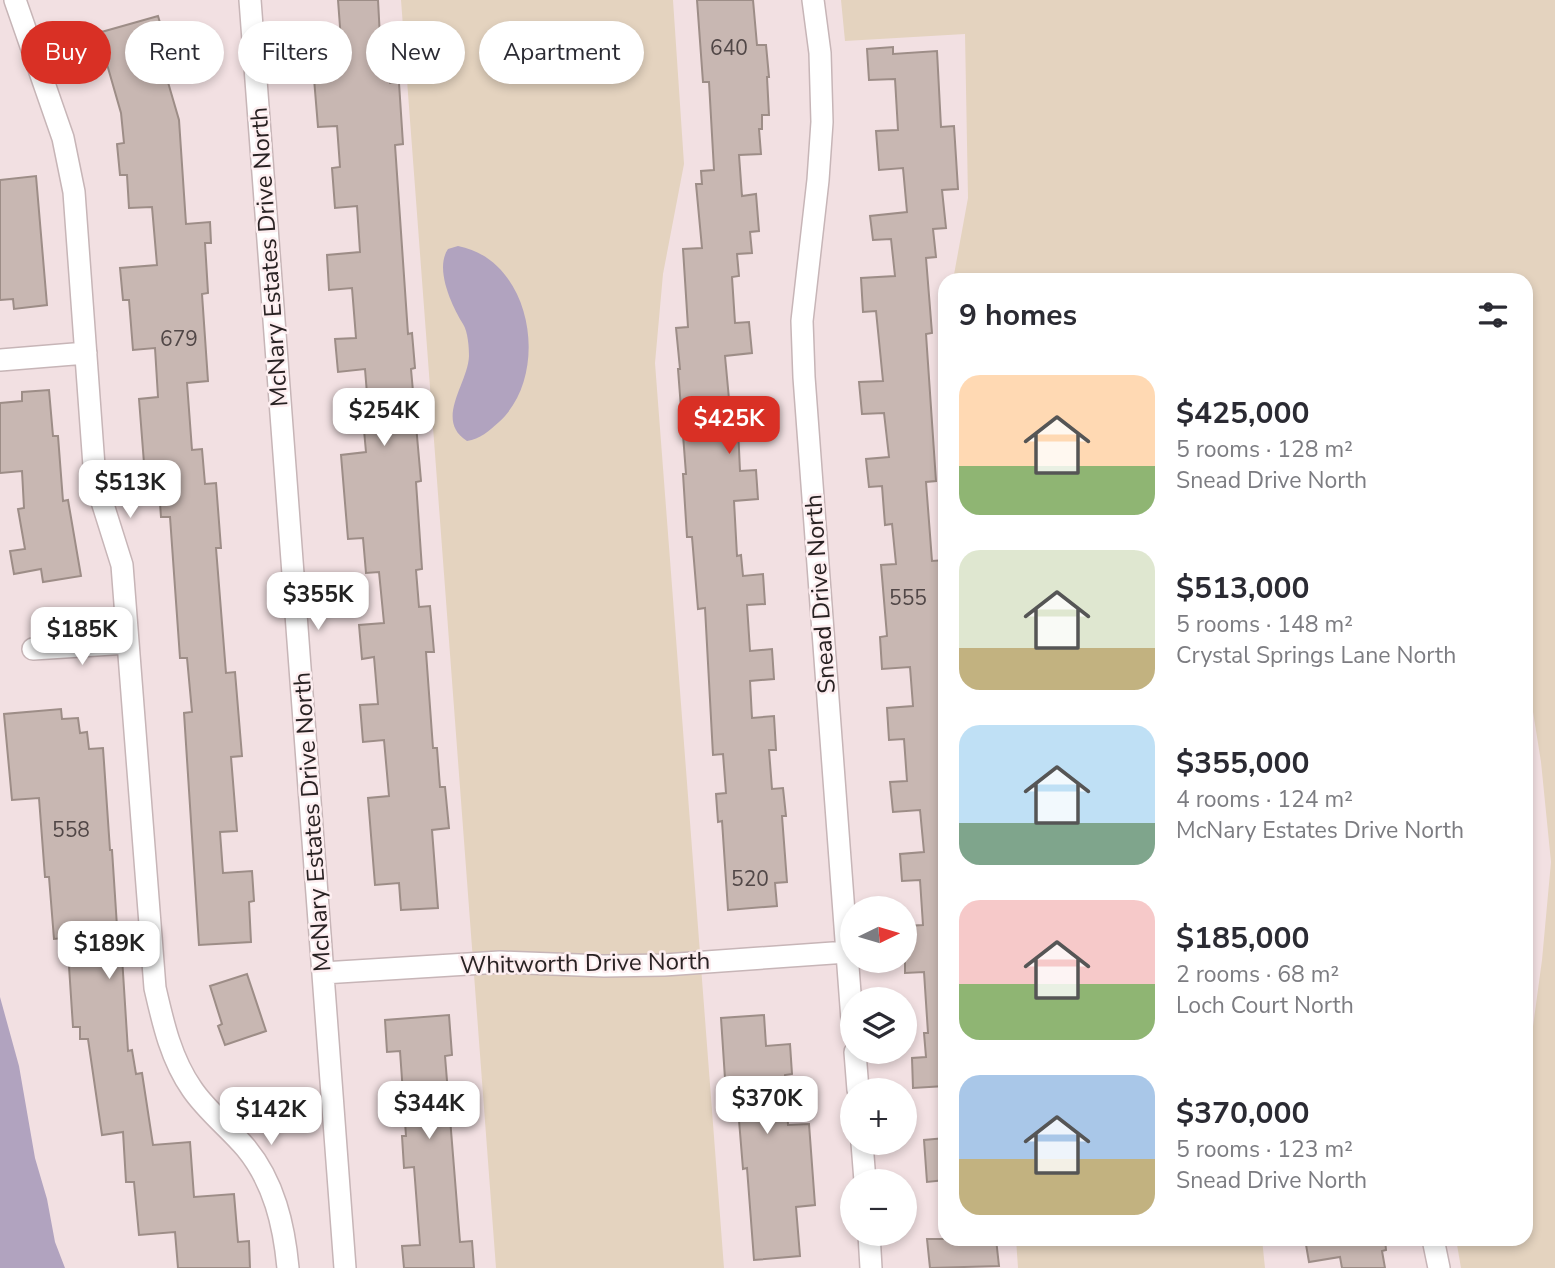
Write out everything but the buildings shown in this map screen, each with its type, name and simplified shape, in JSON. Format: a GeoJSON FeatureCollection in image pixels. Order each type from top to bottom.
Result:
{"type":"FeatureCollection","features":[{"type":"Feature","properties":{"kind":"street","name":"McNary Estates Drive North"},"geometry":{"type":"LineString","coordinates":[[250,0],[345,1268]]}},
{"type":"Feature","properties":{"kind":"street","name":"Snead Drive North"},"geometry":{"type":"LineString","coordinates":[[813,0],[820,53],[822,122],[802,321],[843,896]]}},
{"type":"Feature","properties":{"kind":"street"},"geometry":{"type":"LineString","coordinates":[[10,4],[63,138],[74,192],[94,466],[99,492],[122,565],[155,988],[164,1028],[175,1058],[192,1089],[248,1151],[265,1177],[279,1213],[288,1268]]}},
{"type":"Feature","properties":{"kind":"street"},"geometry":{"type":"LineString","coordinates":[[0,360],[86,354]]}},
{"type":"Feature","properties":{"kind":"street"},"geometry":{"type":"LineString","coordinates":[[33,649],[128,643]]}},
{"type":"Feature","properties":{"kind":"street","name":"Whitworth Drive North"},"geometry":{"type":"LineString","coordinates":[[323,973],[500,962],[664,965],[840,952]]}},
{"type":"Feature","properties":{"kind":"street"},"geometry":{"type":"LineString","coordinates":[[870,1246],[872,1268]]}},
{"type":"Feature","properties":{"kind":"street"},"geometry":{"type":"LineString","coordinates":[[1434,1246],[1439,1268]]}},
{"type":"Feature","properties":{"kind":"shaded area"},"geometry":{"type":"Polygon","coordinates":[[[401,0],[673,0],[684,164],[663,274],[655,363],[724,1268],[496,1268],[407,84],[465,84],[465,21],[403,21],[401,0]]]}},
{"type":"Feature","properties":{"kind":"shaded area"},"geometry":{"type":"Polygon","coordinates":[[[841,0],[1555,0],[1555,1268],[1461,1268],[1457,1246],[1533,1246],[1533,1026],[1551,862],[1533,712],[1533,273],[954,273],[968,198],[965,34],[845,41],[841,0]]]}},
{"type":"Feature","properties":{"kind":"shaded area"},"geometry":{"type":"Polygon","coordinates":[[[458,246],[483,256],[503,273],[518,295],[526,322],[529,349],[525,377],[515,402],[492,428],[467,441],[453,423],[453,412],[467,367],[468,340],[465,327],[447,291],[443,268],[448,249],[458,246]]]}},
{"type":"Feature","properties":{"kind":"shaded area"},"geometry":{"type":"Polygon","coordinates":[[[0,997],[19,1066],[35,1158],[47,1199],[55,1242],[65,1268],[0,1268],[0,997]]]}},
{"type":"Feature","properties":{"kind":"shaded area"},"geometry":{"type":"Polygon","coordinates":[[[1016,1246],[1263,1246],[1265,1268],[1018,1268],[1016,1246]]]}}]}
